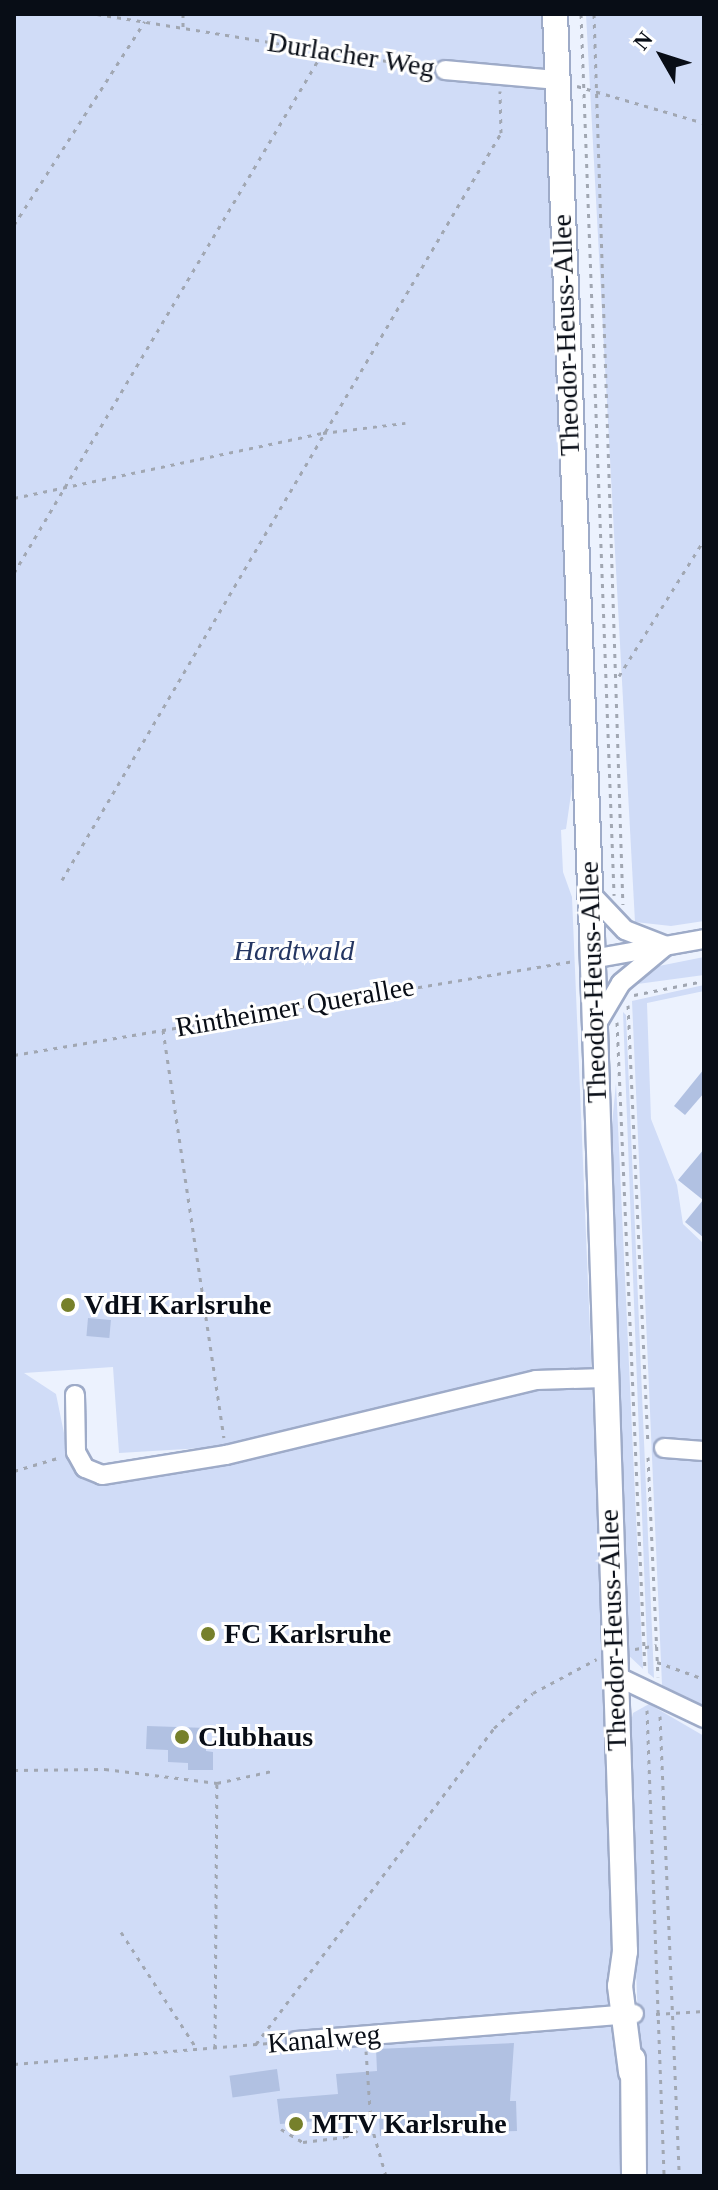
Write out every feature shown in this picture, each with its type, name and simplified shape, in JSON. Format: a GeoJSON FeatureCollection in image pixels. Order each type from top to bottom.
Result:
{"type":"FeatureCollection","features":[{"type":"Feature","properties":{"kind":"main road","name":"Theodor-Heuss-Allee"},"geometry":{"type":"LineString","coordinates":[[555,14],[590,893],[585,960],[594,1029],[613,1665],[625,1951],[638,2014],[631,2072],[634,2176]]}},
{"type":"Feature","properties":{"kind":"street","name":"Durlacher Weg"},"geometry":{"type":"LineString","coordinates":[[445,70],[558,80]]}},
{"type":"Feature","properties":{"kind":"street"},"geometry":{"type":"LineString","coordinates":[[590,893],[617,923],[666,946]]}},
{"type":"Feature","properties":{"kind":"street"},"geometry":{"type":"LineString","coordinates":[[585,960],[704,939]]}},
{"type":"Feature","properties":{"kind":"street"},"geometry":{"type":"LineString","coordinates":[[594,1029],[621,983],[666,946]]}},
{"type":"Feature","properties":{"kind":"street"},"geometry":{"type":"LineString","coordinates":[[75,1395],[76,1452],[85,1468],[102,1475],[226,1455],[536,1380],[604,1378]]}},
{"type":"Feature","properties":{"kind":"street"},"geometry":{"type":"LineString","coordinates":[[664,1448],[704,1451]]}},
{"type":"Feature","properties":{"kind":"street"},"geometry":{"type":"LineString","coordinates":[[613,1665],[704,1718]]}},
{"type":"Feature","properties":{"kind":"street","name":"Kanalweg"},"geometry":{"type":"LineString","coordinates":[[296,2041],[638,2014]]}},
{"type":"Feature","properties":{"kind":"path","name":"Durlacher Weg"},"geometry":{"type":"LineString","coordinates":[[97,14],[445,70]]}},
{"type":"Feature","properties":{"kind":"path"},"geometry":{"type":"LineString","coordinates":[[183,14],[183,27]]}},
{"type":"Feature","properties":{"kind":"path"},"geometry":{"type":"LineString","coordinates":[[581,14],[608,763],[617,923]]}},
{"type":"Feature","properties":{"kind":"path"},"geometry":{"type":"LineString","coordinates":[[594,14],[625,889]]}},
{"type":"Feature","properties":{"kind":"path"},"geometry":{"type":"LineString","coordinates":[[14,225],[145,21]]}},
{"type":"Feature","properties":{"kind":"path"},"geometry":{"type":"LineString","coordinates":[[14,573],[69,487],[323,52]]}},
{"type":"Feature","properties":{"kind":"path"},"geometry":{"type":"LineString","coordinates":[[62,880],[501,133],[500,75]]}},
{"type":"Feature","properties":{"kind":"path"},"geometry":{"type":"LineString","coordinates":[[558,80],[704,123]]}},
{"type":"Feature","properties":{"kind":"path"},"geometry":{"type":"LineString","coordinates":[[14,498],[323,433],[405,423]]}},
{"type":"Feature","properties":{"kind":"path"},"geometry":{"type":"LineString","coordinates":[[619,676],[704,540]]}},
{"type":"Feature","properties":{"kind":"path"},"geometry":{"type":"LineString","coordinates":[[601,763],[621,762]]}},
{"type":"Feature","properties":{"kind":"path","name":"Rintheimer Querallee"},"geometry":{"type":"LineString","coordinates":[[14,1055],[585,960]]}},
{"type":"Feature","properties":{"kind":"path"},"geometry":{"type":"LineString","coordinates":[[626,996],[704,981]]}},
{"type":"Feature","properties":{"kind":"path"},"geometry":{"type":"LineString","coordinates":[[622,1006],[626,996]]}},
{"type":"Feature","properties":{"kind":"path"},"geometry":{"type":"LineString","coordinates":[[626,996],[657,1662],[652,1690],[638,2014],[664,2176]]}},
{"type":"Feature","properties":{"kind":"path"},"geometry":{"type":"LineString","coordinates":[[617,1016],[652,1690],[675,2013],[679,2176]]}},
{"type":"Feature","properties":{"kind":"path"},"geometry":{"type":"LineString","coordinates":[[163,1030],[226,1455]]}},
{"type":"Feature","properties":{"kind":"path"},"geometry":{"type":"LineString","coordinates":[[14,1471],[76,1452]]}},
{"type":"Feature","properties":{"kind":"path"},"geometry":{"type":"LineString","coordinates":[[657,1662],[704,1679]]}},
{"type":"Feature","properties":{"kind":"path"},"geometry":{"type":"LineString","coordinates":[[256,2044],[494,1728],[533,1693],[613,1665]]}},
{"type":"Feature","properties":{"kind":"path"},"geometry":{"type":"LineString","coordinates":[[14,1770],[92,1768],[155,1778],[217,1783],[246,1781],[272,1771]]}},
{"type":"Feature","properties":{"kind":"path"},"geometry":{"type":"LineString","coordinates":[[215,2048],[217,1783]]}},
{"type":"Feature","properties":{"kind":"path"},"geometry":{"type":"LineString","coordinates":[[121,1932],[197,2049]]}},
{"type":"Feature","properties":{"kind":"path"},"geometry":{"type":"LineString","coordinates":[[638,2014],[704,2011]]}},
{"type":"Feature","properties":{"kind":"path"},"geometry":{"type":"LineString","coordinates":[[365,2036],[371,2124],[386,2176]]}},
{"type":"Feature","properties":{"kind":"path","name":"Kanalweg"},"geometry":{"type":"LineString","coordinates":[[14,2064],[296,2041]]}},
{"type":"Feature","properties":{"kind":"path"},"geometry":{"type":"LineString","coordinates":[[281,2129],[303,2142],[345,2137],[371,2124]]}},
{"type":"Feature","properties":{"kind":"green space","name":"Hardtwald"},"geometry":{"type":"Polygon","coordinates":[[[14,14],[543,14],[572,787],[566,829],[561,830],[563,872],[572,897],[625,2176],[14,2176],[14,14]],[[113,1367],[24,1373],[56,1394],[66,1443],[79,1471],[104,1484],[206,1466],[203,1448],[119,1453],[113,1367]]]}},
{"type":"Feature","properties":{"kind":"green space"},"geometry":{"type":"Polygon","coordinates":[[[586,14],[704,14],[704,921],[671,926],[635,922],[586,14]]]}},
{"type":"Feature","properties":{"kind":"green space"},"geometry":{"type":"Polygon","coordinates":[[[704,957],[704,975],[630,985],[654,967],[704,957]]]}},
{"type":"Feature","properties":{"kind":"green space"},"geometry":{"type":"Polygon","coordinates":[[[704,985],[704,991],[647,1003],[651,1119],[677,1185],[683,1224],[704,1244],[704,1710],[662,1685],[632,1001],[704,985]]]}},
{"type":"Feature","properties":{"kind":"green space"},"geometry":{"type":"Polygon","coordinates":[[[623,1012],[626,1015],[654,1678],[648,1673],[623,1012]]]}},
{"type":"Feature","properties":{"kind":"green space"},"geometry":{"type":"Polygon","coordinates":[[[616,1083],[643,1669],[626,1653],[608,1165],[616,1083]]]}},
{"type":"Feature","properties":{"kind":"green space"},"geometry":{"type":"Polygon","coordinates":[[[649,1704],[704,1736],[704,2176],[644,2176],[627,1739],[633,1713],[649,1704]]]}},
{"type":"Feature","properties":{"kind":"building"},"geometry":{"type":"Polygon","coordinates":[[[704,1069],[704,1093],[685,1115],[674,1106],[704,1069]]]}},
{"type":"Feature","properties":{"kind":"building"},"geometry":{"type":"Polygon","coordinates":[[[704,1149],[704,1238],[685,1222],[703,1200],[678,1180],[704,1149]]]}},
{"type":"Feature","properties":{"kind":"building"},"geometry":{"type":"Polygon","coordinates":[[[88,1318],[111,1320],[109,1338],[86,1336],[88,1318]]]}},
{"type":"Feature","properties":{"kind":"building"},"geometry":{"type":"Polygon","coordinates":[[[147,1726],[207,1728],[206,1751],[213,1752],[213,1770],[188,1770],[188,1763],[168,1762],[168,1750],[146,1749],[147,1726]]]}},
{"type":"Feature","properties":{"kind":"building"},"geometry":{"type":"Polygon","coordinates":[[[514,2043],[510,2101],[516,2101],[517,2131],[380,2136],[379,2116],[280,2124],[277,2099],[338,2094],[336,2074],[377,2071],[376,2049],[514,2043]]]}},
{"type":"Feature","properties":{"kind":"building"},"geometry":{"type":"Polygon","coordinates":[[[277,2069],[280,2091],[233,2097],[229,2076],[277,2069]]]}},
{"type":"Feature","properties":{"kind":"place","name":"VdH Karlsruhe"},"geometry":{"type":"Point","coordinates":[68,1305]}},
{"type":"Feature","properties":{"kind":"place","name":"FC Karlsruhe"},"geometry":{"type":"Point","coordinates":[208,1634]}},
{"type":"Feature","properties":{"kind":"place","name":"Clubhaus"},"geometry":{"type":"Point","coordinates":[182,1737]}},
{"type":"Feature","properties":{"kind":"place","name":"MTV Karlsruhe"},"geometry":{"type":"Point","coordinates":[296,2124]}}]}
